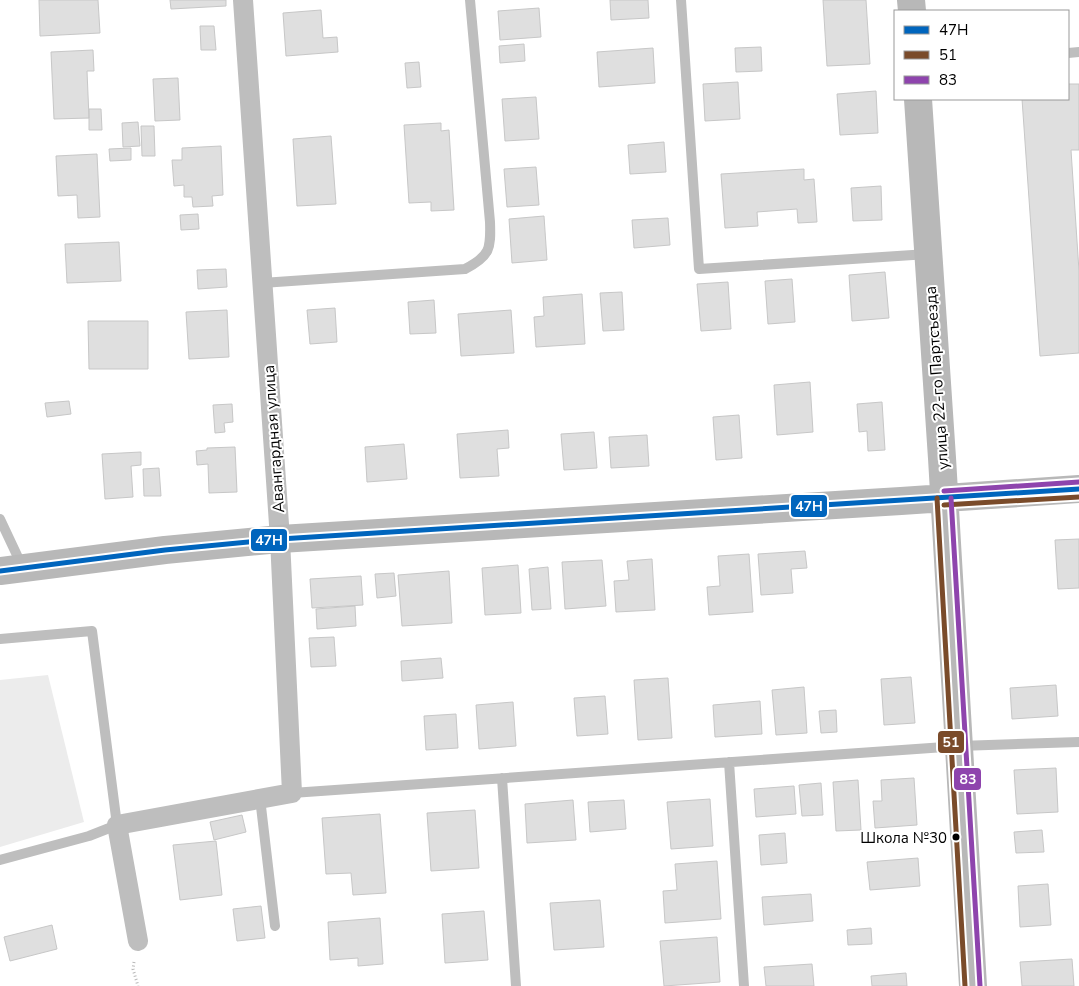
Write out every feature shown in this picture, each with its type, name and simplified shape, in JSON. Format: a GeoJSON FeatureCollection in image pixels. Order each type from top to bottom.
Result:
{"type":"FeatureCollection","features":[{"type":"Feature","properties":{"kind":"main road","name":"улица 22-го Партсъезда"},"geometry":{"type":"LineString","coordinates":[[918,100],[973,986]]}},
{"type":"Feature","properties":{"kind":"main road"},"geometry":{"type":"LineString","coordinates":[[12,570],[166,550],[280,539],[1079,489]]}},
{"type":"Feature","properties":{"kind":"street","name":"Авангардная улица"},"geometry":{"type":"LineString","coordinates":[[243,0],[280,539],[292,793]]}},
{"type":"Feature","properties":{"kind":"street"},"geometry":{"type":"LineString","coordinates":[[138,941],[117,825],[292,793]]}},
{"type":"Feature","properties":{"kind":"lane"},"geometry":{"type":"LineString","coordinates":[[262,283],[465,269],[480,261],[491,245],[470,0]]}},
{"type":"Feature","properties":{"kind":"lane"},"geometry":{"type":"LineString","coordinates":[[681,0],[699,269],[928,254]]}},
{"type":"Feature","properties":{"kind":"lane"},"geometry":{"type":"LineString","coordinates":[[0,519],[12,570]]}},
{"type":"Feature","properties":{"kind":"lane"},"geometry":{"type":"LineString","coordinates":[[0,639],[92,631],[117,825],[89,836],[0,860]]}},
{"type":"Feature","properties":{"kind":"lane"},"geometry":{"type":"LineString","coordinates":[[292,793],[959,746],[1079,742]]}},
{"type":"Feature","properties":{"kind":"lane"},"geometry":{"type":"LineString","coordinates":[[729,762],[744,986]]}},
{"type":"Feature","properties":{"kind":"lane"},"geometry":{"type":"LineString","coordinates":[[502,778],[516,986]]}},
{"type":"Feature","properties":{"kind":"lane"},"geometry":{"type":"LineString","coordinates":[[260,798],[276,926]]}},
{"type":"Feature","properties":{"kind":"shaded area"},"geometry":{"type":"Polygon","coordinates":[[[48,675],[84,822],[0,847],[0,680],[48,675]]]}},
{"type":"Feature","properties":{"kind":"building"},"geometry":{"type":"Polygon","coordinates":[[[39,0],[98,0],[100,33],[40,36],[39,0]]]}},
{"type":"Feature","properties":{"kind":"building"},"geometry":{"type":"Polygon","coordinates":[[[170,0],[226,0],[226,6],[171,9],[170,0]]]}},
{"type":"Feature","properties":{"kind":"building"},"geometry":{"type":"Polygon","coordinates":[[[610,0],[648,0],[649,18],[611,20],[610,0]]]}},
{"type":"Feature","properties":{"kind":"building"},"geometry":{"type":"Polygon","coordinates":[[[823,0],[866,0],[870,64],[827,66],[823,0]]]}},
{"type":"Feature","properties":{"kind":"building"},"geometry":{"type":"Polygon","coordinates":[[[539,8],[541,37],[500,40],[498,11],[539,8]]]}},
{"type":"Feature","properties":{"kind":"building"},"geometry":{"type":"Polygon","coordinates":[[[321,10],[323,38],[337,37],[338,52],[286,56],[283,13],[321,10]]]}},
{"type":"Feature","properties":{"kind":"building"},"geometry":{"type":"Polygon","coordinates":[[[200,26],[214,26],[216,50],[201,50],[200,26]]]}},
{"type":"Feature","properties":{"kind":"building"},"geometry":{"type":"Polygon","coordinates":[[[524,44],[525,61],[500,63],[499,46],[524,44]]]}},
{"type":"Feature","properties":{"kind":"building"},"geometry":{"type":"Polygon","coordinates":[[[761,47],[762,71],[736,72],[735,48],[761,47]]]}},
{"type":"Feature","properties":{"kind":"building"},"geometry":{"type":"Polygon","coordinates":[[[653,48],[655,83],[599,87],[597,52],[653,48]]]}},
{"type":"Feature","properties":{"kind":"building"},"geometry":{"type":"Polygon","coordinates":[[[93,50],[94,71],[87,71],[89,118],[54,119],[51,52],[93,50]]]}},
{"type":"Feature","properties":{"kind":"building"},"geometry":{"type":"Polygon","coordinates":[[[419,62],[421,87],[407,88],[405,63],[419,62]]]}},
{"type":"Feature","properties":{"kind":"building"},"geometry":{"type":"Polygon","coordinates":[[[178,78],[180,120],[155,121],[153,79],[178,78]]]}},
{"type":"Feature","properties":{"kind":"building"},"geometry":{"type":"Polygon","coordinates":[[[738,82],[740,119],[705,121],[703,84],[738,82]]]}},
{"type":"Feature","properties":{"kind":"building"},"geometry":{"type":"Polygon","coordinates":[[[1069,84],[1079,84],[1079,150],[1071,150],[1079,271],[1079,353],[1040,356],[1022,100],[1069,100],[1069,84]]]}},
{"type":"Feature","properties":{"kind":"building"},"geometry":{"type":"Polygon","coordinates":[[[876,91],[878,133],[840,135],[837,94],[876,91]]]}},
{"type":"Feature","properties":{"kind":"building"},"geometry":{"type":"Polygon","coordinates":[[[536,97],[539,139],[505,141],[502,99],[536,97]]]}},
{"type":"Feature","properties":{"kind":"building"},"geometry":{"type":"Polygon","coordinates":[[[89,109],[101,109],[102,130],[89,130],[89,109]]]}},
{"type":"Feature","properties":{"kind":"building"},"geometry":{"type":"Polygon","coordinates":[[[138,122],[140,146],[123,147],[122,123],[138,122]]]}},
{"type":"Feature","properties":{"kind":"building"},"geometry":{"type":"Polygon","coordinates":[[[441,123],[441,131],[449,130],[454,210],[431,211],[431,202],[409,203],[404,125],[441,123]]]}},
{"type":"Feature","properties":{"kind":"building"},"geometry":{"type":"Polygon","coordinates":[[[141,126],[154,126],[155,156],[142,156],[141,126]]]}},
{"type":"Feature","properties":{"kind":"building"},"geometry":{"type":"Polygon","coordinates":[[[331,136],[336,204],[297,206],[293,139],[331,136]]]}},
{"type":"Feature","properties":{"kind":"building"},"geometry":{"type":"Polygon","coordinates":[[[664,142],[666,172],[630,174],[628,145],[664,142]]]}},
{"type":"Feature","properties":{"kind":"building"},"geometry":{"type":"Polygon","coordinates":[[[221,146],[223,195],[212,196],[213,206],[193,207],[192,197],[184,197],[184,185],[174,186],[172,160],[182,160],[182,148],[221,146]]]}},
{"type":"Feature","properties":{"kind":"building"},"geometry":{"type":"Polygon","coordinates":[[[131,148],[131,160],[110,161],[109,149],[131,148]]]}},
{"type":"Feature","properties":{"kind":"building"},"geometry":{"type":"Polygon","coordinates":[[[97,154],[100,217],[78,218],[77,195],[58,196],[56,156],[97,154]]]}},
{"type":"Feature","properties":{"kind":"building"},"geometry":{"type":"Polygon","coordinates":[[[536,167],[539,205],[507,207],[504,169],[536,167]]]}},
{"type":"Feature","properties":{"kind":"building"},"geometry":{"type":"Polygon","coordinates":[[[804,169],[804,180],[814,179],[817,222],[798,223],[797,209],[757,212],[758,226],[725,228],[721,174],[804,169]]]}},
{"type":"Feature","properties":{"kind":"building"},"geometry":{"type":"Polygon","coordinates":[[[881,186],[882,220],[853,221],[851,188],[881,186]]]}},
{"type":"Feature","properties":{"kind":"building"},"geometry":{"type":"Polygon","coordinates":[[[198,214],[199,229],[181,230],[180,215],[198,214]]]}},
{"type":"Feature","properties":{"kind":"building"},"geometry":{"type":"Polygon","coordinates":[[[544,216],[547,260],[512,263],[509,219],[544,216]]]}},
{"type":"Feature","properties":{"kind":"building"},"geometry":{"type":"Polygon","coordinates":[[[668,218],[670,245],[634,248],[632,220],[668,218]]]}},
{"type":"Feature","properties":{"kind":"building"},"geometry":{"type":"Polygon","coordinates":[[[119,242],[121,281],[67,283],[65,244],[119,242]]]}},
{"type":"Feature","properties":{"kind":"building"},"geometry":{"type":"Polygon","coordinates":[[[226,269],[227,287],[198,289],[197,270],[226,269]]]}},
{"type":"Feature","properties":{"kind":"building"},"geometry":{"type":"Polygon","coordinates":[[[885,272],[889,318],[852,321],[849,275],[885,272]]]}},
{"type":"Feature","properties":{"kind":"building"},"geometry":{"type":"Polygon","coordinates":[[[792,279],[795,322],[768,324],[765,281],[792,279]]]}},
{"type":"Feature","properties":{"kind":"building"},"geometry":{"type":"Polygon","coordinates":[[[728,282],[731,329],[701,331],[697,284],[728,282]]]}},
{"type":"Feature","properties":{"kind":"building"},"geometry":{"type":"Polygon","coordinates":[[[622,292],[624,330],[603,331],[600,293],[622,292]]]}},
{"type":"Feature","properties":{"kind":"building"},"geometry":{"type":"Polygon","coordinates":[[[582,294],[585,344],[536,347],[534,317],[544,316],[543,297],[582,294]]]}},
{"type":"Feature","properties":{"kind":"building"},"geometry":{"type":"Polygon","coordinates":[[[434,300],[436,333],[410,334],[408,302],[434,300]]]}},
{"type":"Feature","properties":{"kind":"building"},"geometry":{"type":"Polygon","coordinates":[[[335,308],[337,342],[310,344],[307,310],[335,308]]]}},
{"type":"Feature","properties":{"kind":"building"},"geometry":{"type":"Polygon","coordinates":[[[227,310],[229,357],[189,359],[186,312],[227,310]]]}},
{"type":"Feature","properties":{"kind":"building"},"geometry":{"type":"Polygon","coordinates":[[[511,310],[514,353],[461,356],[458,314],[511,310]]]}},
{"type":"Feature","properties":{"kind":"building"},"geometry":{"type":"Polygon","coordinates":[[[88,321],[148,321],[148,369],[89,369],[88,321]]]}},
{"type":"Feature","properties":{"kind":"building"},"geometry":{"type":"Polygon","coordinates":[[[810,382],[813,432],[777,435],[774,385],[810,382]]]}},
{"type":"Feature","properties":{"kind":"building"},"geometry":{"type":"Polygon","coordinates":[[[69,401],[71,414],[47,417],[45,403],[69,401]]]}},
{"type":"Feature","properties":{"kind":"building"},"geometry":{"type":"Polygon","coordinates":[[[882,402],[885,450],[868,451],[867,431],[859,432],[857,404],[882,402]]]}},
{"type":"Feature","properties":{"kind":"building"},"geometry":{"type":"Polygon","coordinates":[[[232,404],[233,422],[224,423],[225,432],[215,433],[213,405],[232,404]]]}},
{"type":"Feature","properties":{"kind":"building"},"geometry":{"type":"Polygon","coordinates":[[[739,415],[742,458],[716,460],[713,417],[739,415]]]}},
{"type":"Feature","properties":{"kind":"building"},"geometry":{"type":"Polygon","coordinates":[[[508,430],[509,448],[497,449],[499,476],[460,478],[457,434],[508,430]]]}},
{"type":"Feature","properties":{"kind":"building"},"geometry":{"type":"Polygon","coordinates":[[[594,432],[597,468],[564,470],[561,434],[594,432]]]}},
{"type":"Feature","properties":{"kind":"building"},"geometry":{"type":"Polygon","coordinates":[[[647,435],[649,466],[611,468],[609,437],[647,435]]]}},
{"type":"Feature","properties":{"kind":"building"},"geometry":{"type":"Polygon","coordinates":[[[404,444],[407,479],[367,482],[365,447],[404,444]]]}},
{"type":"Feature","properties":{"kind":"building"},"geometry":{"type":"Polygon","coordinates":[[[235,447],[237,492],[209,493],[208,464],[197,465],[196,451],[207,450],[207,448],[235,447]]]}},
{"type":"Feature","properties":{"kind":"building"},"geometry":{"type":"Polygon","coordinates":[[[141,452],[141,465],[131,466],[133,497],[105,499],[102,454],[141,452]]]}},
{"type":"Feature","properties":{"kind":"building"},"geometry":{"type":"Polygon","coordinates":[[[159,468],[161,496],[144,496],[143,469],[159,468]]]}},
{"type":"Feature","properties":{"kind":"building"},"geometry":{"type":"Polygon","coordinates":[[[1079,539],[1079,588],[1058,589],[1055,540],[1079,539]]]}},
{"type":"Feature","properties":{"kind":"building"},"geometry":{"type":"Polygon","coordinates":[[[805,551],[807,568],[791,569],[793,593],[761,595],[758,554],[805,551]]]}},
{"type":"Feature","properties":{"kind":"building"},"geometry":{"type":"Polygon","coordinates":[[[749,554],[753,612],[709,615],[707,587],[720,586],[718,556],[749,554]]]}},
{"type":"Feature","properties":{"kind":"building"},"geometry":{"type":"Polygon","coordinates":[[[652,559],[655,610],[616,612],[614,581],[629,580],[627,561],[652,559]]]}},
{"type":"Feature","properties":{"kind":"building"},"geometry":{"type":"Polygon","coordinates":[[[602,560],[606,606],[565,609],[562,562],[602,560]]]}},
{"type":"Feature","properties":{"kind":"building"},"geometry":{"type":"Polygon","coordinates":[[[518,565],[521,613],[485,615],[482,568],[518,565]]]}},
{"type":"Feature","properties":{"kind":"building"},"geometry":{"type":"Polygon","coordinates":[[[548,567],[551,609],[532,610],[529,569],[548,567]]]}},
{"type":"Feature","properties":{"kind":"building"},"geometry":{"type":"Polygon","coordinates":[[[449,571],[452,623],[402,626],[398,575],[449,571]]]}},
{"type":"Feature","properties":{"kind":"building"},"geometry":{"type":"Polygon","coordinates":[[[394,573],[396,596],[377,598],[375,574],[394,573]]]}},
{"type":"Feature","properties":{"kind":"building"},"geometry":{"type":"Polygon","coordinates":[[[361,576],[363,605],[312,608],[310,579],[361,576]]]}},
{"type":"Feature","properties":{"kind":"building"},"geometry":{"type":"Polygon","coordinates":[[[355,606],[356,626],[317,629],[316,609],[355,606]]]}},
{"type":"Feature","properties":{"kind":"building"},"geometry":{"type":"Polygon","coordinates":[[[334,637],[336,666],[311,667],[309,638],[334,637]]]}},
{"type":"Feature","properties":{"kind":"building"},"geometry":{"type":"Polygon","coordinates":[[[441,658],[443,678],[402,681],[401,661],[441,658]]]}},
{"type":"Feature","properties":{"kind":"building"},"geometry":{"type":"Polygon","coordinates":[[[911,677],[915,723],[884,725],[881,679],[911,677]]]}},
{"type":"Feature","properties":{"kind":"building"},"geometry":{"type":"Polygon","coordinates":[[[668,678],[672,738],[638,740],[634,680],[668,678]]]}},
{"type":"Feature","properties":{"kind":"building"},"geometry":{"type":"Polygon","coordinates":[[[1056,685],[1058,716],[1012,719],[1010,688],[1056,685]]]}},
{"type":"Feature","properties":{"kind":"building"},"geometry":{"type":"Polygon","coordinates":[[[804,687],[807,733],[776,735],[772,690],[804,687]]]}},
{"type":"Feature","properties":{"kind":"building"},"geometry":{"type":"Polygon","coordinates":[[[605,696],[608,734],[577,736],[574,698],[605,696]]]}},
{"type":"Feature","properties":{"kind":"building"},"geometry":{"type":"Polygon","coordinates":[[[760,701],[762,734],[715,737],[713,705],[760,701]]]}},
{"type":"Feature","properties":{"kind":"building"},"geometry":{"type":"Polygon","coordinates":[[[513,702],[516,746],[479,749],[476,705],[513,702]]]}},
{"type":"Feature","properties":{"kind":"building"},"geometry":{"type":"Polygon","coordinates":[[[836,710],[837,732],[821,733],[819,711],[836,710]]]}},
{"type":"Feature","properties":{"kind":"building"},"geometry":{"type":"Polygon","coordinates":[[[456,714],[458,748],[426,750],[424,716],[456,714]]]}},
{"type":"Feature","properties":{"kind":"building"},"geometry":{"type":"Polygon","coordinates":[[[1056,768],[1058,812],[1017,814],[1014,770],[1056,768]]]}},
{"type":"Feature","properties":{"kind":"building"},"geometry":{"type":"Polygon","coordinates":[[[914,778],[917,825],[875,828],[873,801],[882,801],[881,780],[914,778]]]}},
{"type":"Feature","properties":{"kind":"building"},"geometry":{"type":"Polygon","coordinates":[[[858,780],[861,830],[836,831],[833,782],[858,780]]]}},
{"type":"Feature","properties":{"kind":"building"},"geometry":{"type":"Polygon","coordinates":[[[821,783],[823,815],[802,816],[799,785],[821,783]]]}},
{"type":"Feature","properties":{"kind":"building"},"geometry":{"type":"Polygon","coordinates":[[[794,786],[796,814],[756,817],[754,789],[794,786]]]}},
{"type":"Feature","properties":{"kind":"building"},"geometry":{"type":"Polygon","coordinates":[[[710,799],[713,846],[671,849],[667,802],[710,799]]]}},
{"type":"Feature","properties":{"kind":"building"},"geometry":{"type":"Polygon","coordinates":[[[573,800],[576,840],[527,843],[525,804],[573,800]]]}},
{"type":"Feature","properties":{"kind":"building"},"geometry":{"type":"Polygon","coordinates":[[[624,800],[626,829],[590,832],[588,802],[624,800]]]}},
{"type":"Feature","properties":{"kind":"building"},"geometry":{"type":"Polygon","coordinates":[[[475,810],[479,868],[431,871],[427,813],[475,810]]]}},
{"type":"Feature","properties":{"kind":"building"},"geometry":{"type":"Polygon","coordinates":[[[380,814],[386,893],[353,895],[351,873],[326,874],[322,818],[380,814]]]}},
{"type":"Feature","properties":{"kind":"building"},"geometry":{"type":"Polygon","coordinates":[[[242,815],[246,832],[214,840],[210,822],[242,815]]]}},
{"type":"Feature","properties":{"kind":"building"},"geometry":{"type":"Polygon","coordinates":[[[1042,830],[1044,852],[1016,853],[1014,832],[1042,830]]]}},
{"type":"Feature","properties":{"kind":"building"},"geometry":{"type":"Polygon","coordinates":[[[785,833],[787,863],[761,865],[759,835],[785,833]]]}},
{"type":"Feature","properties":{"kind":"building"},"geometry":{"type":"Polygon","coordinates":[[[216,841],[222,895],[180,900],[173,845],[216,841]]]}},
{"type":"Feature","properties":{"kind":"building"},"geometry":{"type":"Polygon","coordinates":[[[918,858],[920,886],[870,890],[867,862],[918,858]]]}},
{"type":"Feature","properties":{"kind":"building"},"geometry":{"type":"Polygon","coordinates":[[[717,861],[721,919],[665,923],[663,891],[677,890],[675,864],[717,861]]]}},
{"type":"Feature","properties":{"kind":"building"},"geometry":{"type":"Polygon","coordinates":[[[1048,884],[1051,925],[1020,927],[1018,886],[1048,884]]]}},
{"type":"Feature","properties":{"kind":"building"},"geometry":{"type":"Polygon","coordinates":[[[811,894],[813,921],[764,925],[762,897],[811,894]]]}},
{"type":"Feature","properties":{"kind":"building"},"geometry":{"type":"Polygon","coordinates":[[[600,900],[604,947],[554,950],[550,903],[600,900]]]}},
{"type":"Feature","properties":{"kind":"building"},"geometry":{"type":"Polygon","coordinates":[[[261,906],[265,938],[237,941],[233,909],[261,906]]]}},
{"type":"Feature","properties":{"kind":"building"},"geometry":{"type":"Polygon","coordinates":[[[484,911],[488,960],[445,963],[442,914],[484,911]]]}},
{"type":"Feature","properties":{"kind":"building"},"geometry":{"type":"Polygon","coordinates":[[[380,918],[383,964],[358,966],[358,958],[330,960],[328,922],[380,918]]]}},
{"type":"Feature","properties":{"kind":"building"},"geometry":{"type":"Polygon","coordinates":[[[52,925],[57,949],[10,961],[4,937],[52,925]]]}},
{"type":"Feature","properties":{"kind":"building"},"geometry":{"type":"Polygon","coordinates":[[[871,928],[872,944],[848,945],[847,930],[871,928]]]}},
{"type":"Feature","properties":{"kind":"building"},"geometry":{"type":"Polygon","coordinates":[[[717,937],[720,982],[664,986],[660,941],[717,937]]]}},
{"type":"Feature","properties":{"kind":"building"},"geometry":{"type":"Polygon","coordinates":[[[1072,959],[1074,986],[1022,986],[1020,962],[1072,959]]]}},
{"type":"Feature","properties":{"kind":"building"},"geometry":{"type":"Polygon","coordinates":[[[812,964],[814,986],[766,986],[764,967],[812,964]]]}},
{"type":"Feature","properties":{"kind":"building"},"geometry":{"type":"Polygon","coordinates":[[[906,973],[907,986],[872,986],[871,976],[906,973]]]}},
{"type":"Feature","properties":{"kind":"transit line","name":"83"},"geometry":{"type":"LineString","coordinates":[[944,491],[1079,482]]}},
{"type":"Feature","properties":{"kind":"transit line","name":"47Н"},"geometry":{"type":"LineString","coordinates":[[0,571],[165,550],[280,539],[1079,489]]}},
{"type":"Feature","properties":{"kind":"transit line","name":"51"},"geometry":{"type":"LineString","coordinates":[[944,505],[1079,497]]}},
{"type":"Feature","properties":{"kind":"transit line","name":"51"},"geometry":{"type":"LineString","coordinates":[[937,498],[965,986]]}},
{"type":"Feature","properties":{"kind":"transit line","name":"83"},"geometry":{"type":"LineString","coordinates":[[951,498],[980,986]]}},
{"type":"Feature","properties":{"kind":"place","name":"Школа №30"},"geometry":{"type":"Point","coordinates":[956,837]}}]}
